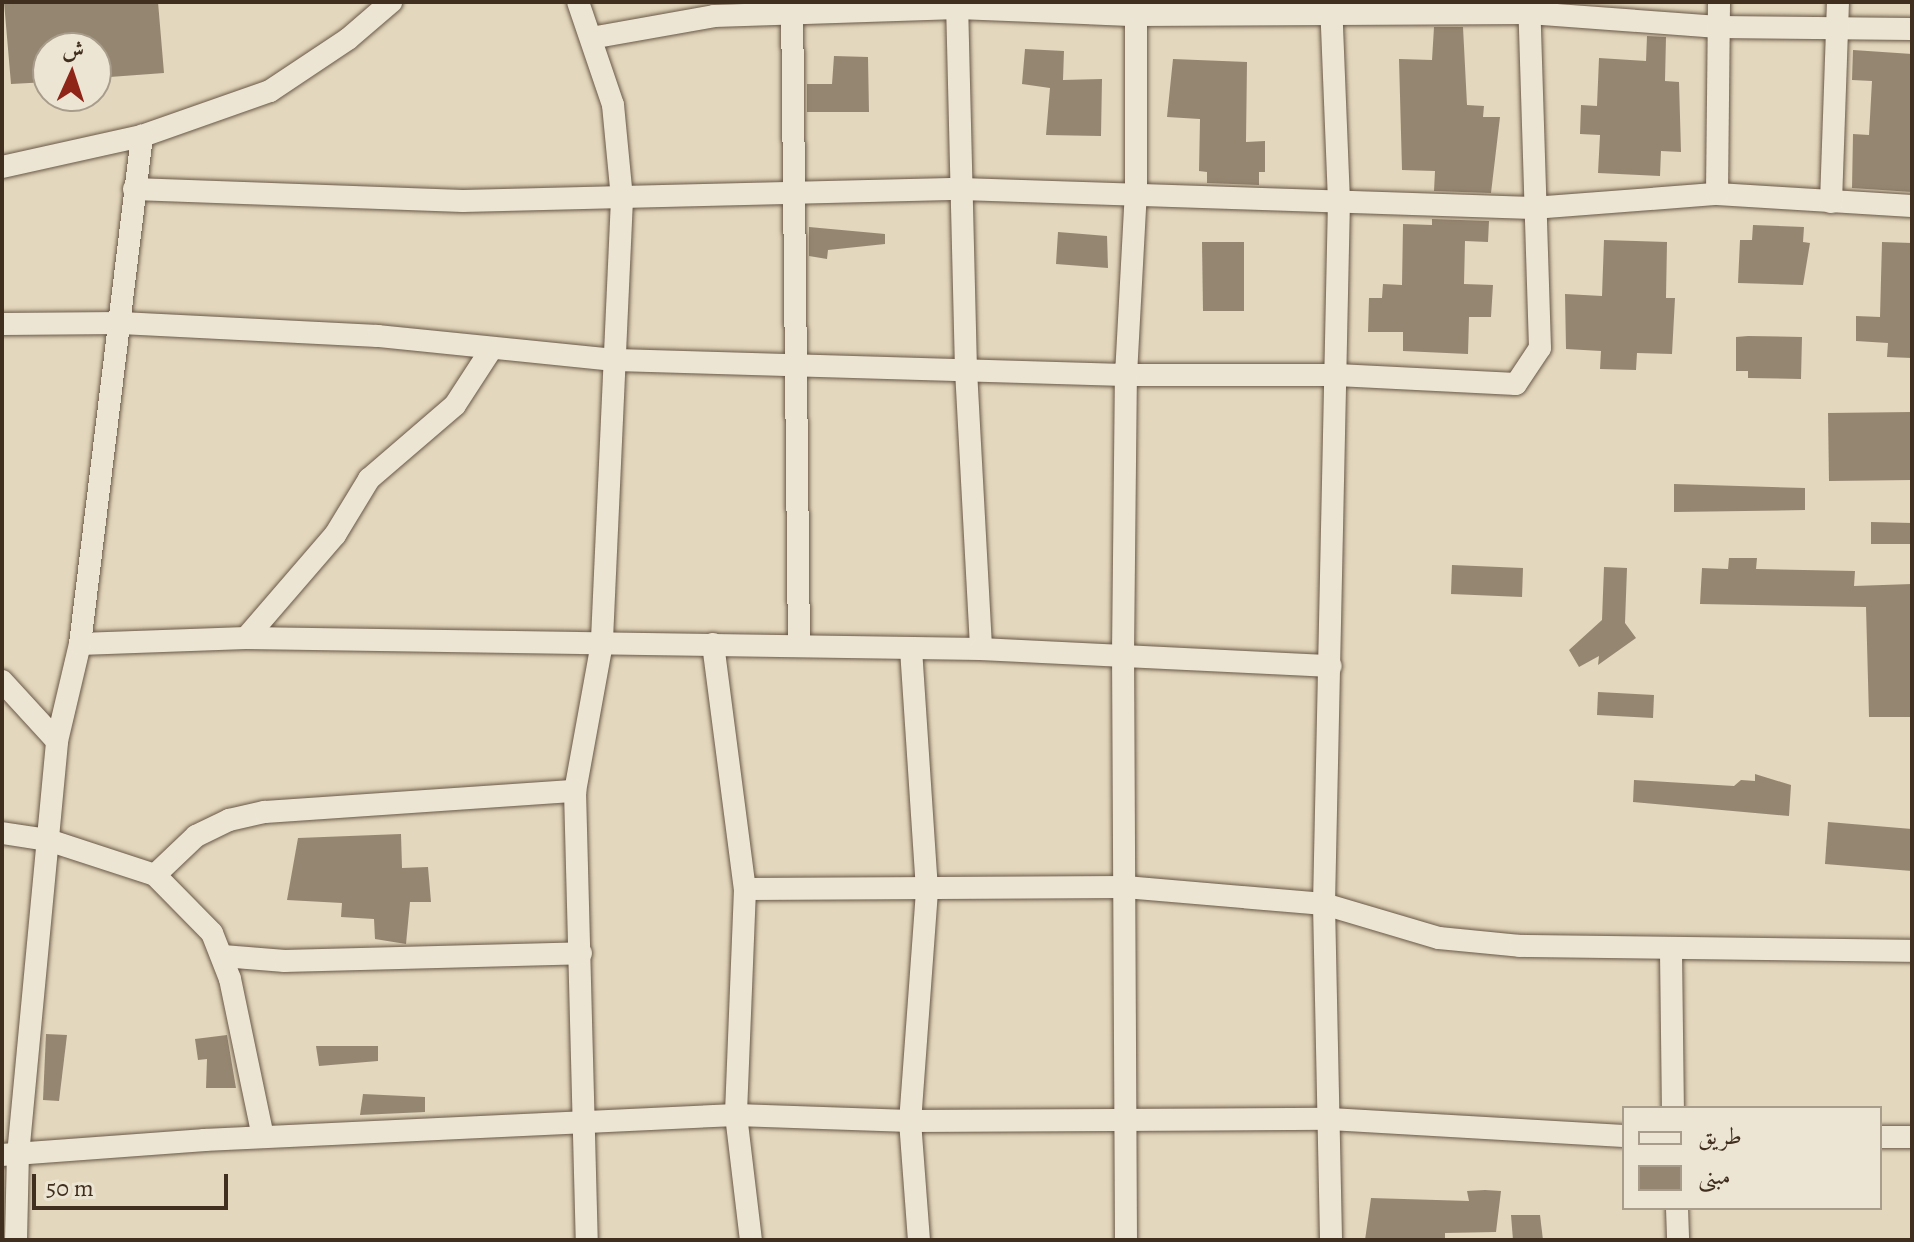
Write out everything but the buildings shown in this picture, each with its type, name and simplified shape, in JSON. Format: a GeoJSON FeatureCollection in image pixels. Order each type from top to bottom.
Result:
{"type":"FeatureCollection","features":[{"type":"Feature","properties":{"kind":"street"},"geometry":{"type":"LineString","coordinates":[[2,167],[142,136],[270,91],[348,39],[391,2]]}},
{"type":"Feature","properties":{"kind":"street"},"geometry":{"type":"LineString","coordinates":[[578,2],[616,118],[622,199],[602,643],[575,791],[587,1240]]}},
{"type":"Feature","properties":{"kind":"street"},"geometry":{"type":"LineString","coordinates":[[1717,194],[1719,2]]}},
{"type":"Feature","properties":{"kind":"street"},"geometry":{"type":"LineString","coordinates":[[1831,202],[1841,28],[1838,2]]}},
{"type":"Feature","properties":{"kind":"street"},"geometry":{"type":"LineString","coordinates":[[591,38],[714,16],[792,7],[957,5],[1529,8],[1718,27],[1912,29]]}},
{"type":"Feature","properties":{"kind":"street"},"geometry":{"type":"LineString","coordinates":[[957,5],[966,370],[981,649]]}},
{"type":"Feature","properties":{"kind":"street"},"geometry":{"type":"LineString","coordinates":[[792,7],[793,366],[799,646]]}},
{"type":"Feature","properties":{"kind":"street"},"geometry":{"type":"LineString","coordinates":[[1331,7],[1339,200],[1324,904],[1331,1240]]}},
{"type":"Feature","properties":{"kind":"street"},"geometry":{"type":"LineString","coordinates":[[1126,1240],[1123,654],[1126,375],[1136,193],[1136,8]]}},
{"type":"Feature","properties":{"kind":"street"},"geometry":{"type":"LineString","coordinates":[[2,324],[121,323],[378,336],[616,360],[1126,375],[1337,375],[1516,384],[1540,348],[1533,208],[1529,8]]}},
{"type":"Feature","properties":{"kind":"street"},"geometry":{"type":"LineString","coordinates":[[16,1240],[10,1155],[57,741],[80,644],[96,486],[121,323],[142,136]]}},
{"type":"Feature","properties":{"kind":"street"},"geometry":{"type":"LineString","coordinates":[[134,189],[463,201],[961,189],[1533,208],[1717,194],[1912,206]]}},
{"type":"Feature","properties":{"kind":"street"},"geometry":{"type":"LineString","coordinates":[[246,638],[335,535],[369,479],[455,405],[492,348]]}},
{"type":"Feature","properties":{"kind":"street"},"geometry":{"type":"LineString","coordinates":[[80,644],[246,638],[713,644],[1123,654],[1331,666]]}},
{"type":"Feature","properties":{"kind":"street"},"geometry":{"type":"LineString","coordinates":[[713,644],[745,889],[736,1115],[751,1240]]}},
{"type":"Feature","properties":{"kind":"street"},"geometry":{"type":"LineString","coordinates":[[911,649],[927,891],[910,1121],[919,1240]]}},
{"type":"Feature","properties":{"kind":"street"},"geometry":{"type":"LineString","coordinates":[[2,681],[57,741]]}},
{"type":"Feature","properties":{"kind":"street"},"geometry":{"type":"LineString","coordinates":[[155,875],[196,836],[229,820],[265,812],[575,791]]}},
{"type":"Feature","properties":{"kind":"street"},"geometry":{"type":"LineString","coordinates":[[2,833],[48,840],[155,875],[212,933],[223,956],[263,1137]]}},
{"type":"Feature","properties":{"kind":"street"},"geometry":{"type":"LineString","coordinates":[[745,889],[927,891],[1125,887],[1324,904],[1439,938],[1671,952],[1912,951]]}},
{"type":"Feature","properties":{"kind":"street"},"geometry":{"type":"LineString","coordinates":[[1671,952],[1673,1106]]}},
{"type":"Feature","properties":{"kind":"street"},"geometry":{"type":"LineString","coordinates":[[223,956],[285,961],[581,953]]}},
{"type":"Feature","properties":{"kind":"street"},"geometry":{"type":"LineString","coordinates":[[10,1155],[263,1137],[736,1115],[910,1121],[1127,1116],[1330,1119],[1622,1136]]}},
{"type":"Feature","properties":{"kind":"street"},"geometry":{"type":"LineString","coordinates":[[1882,1137],[1912,1137]]}},
{"type":"Feature","properties":{"kind":"street"},"geometry":{"type":"LineString","coordinates":[[1677,1210],[1678,1240]]}}]}
